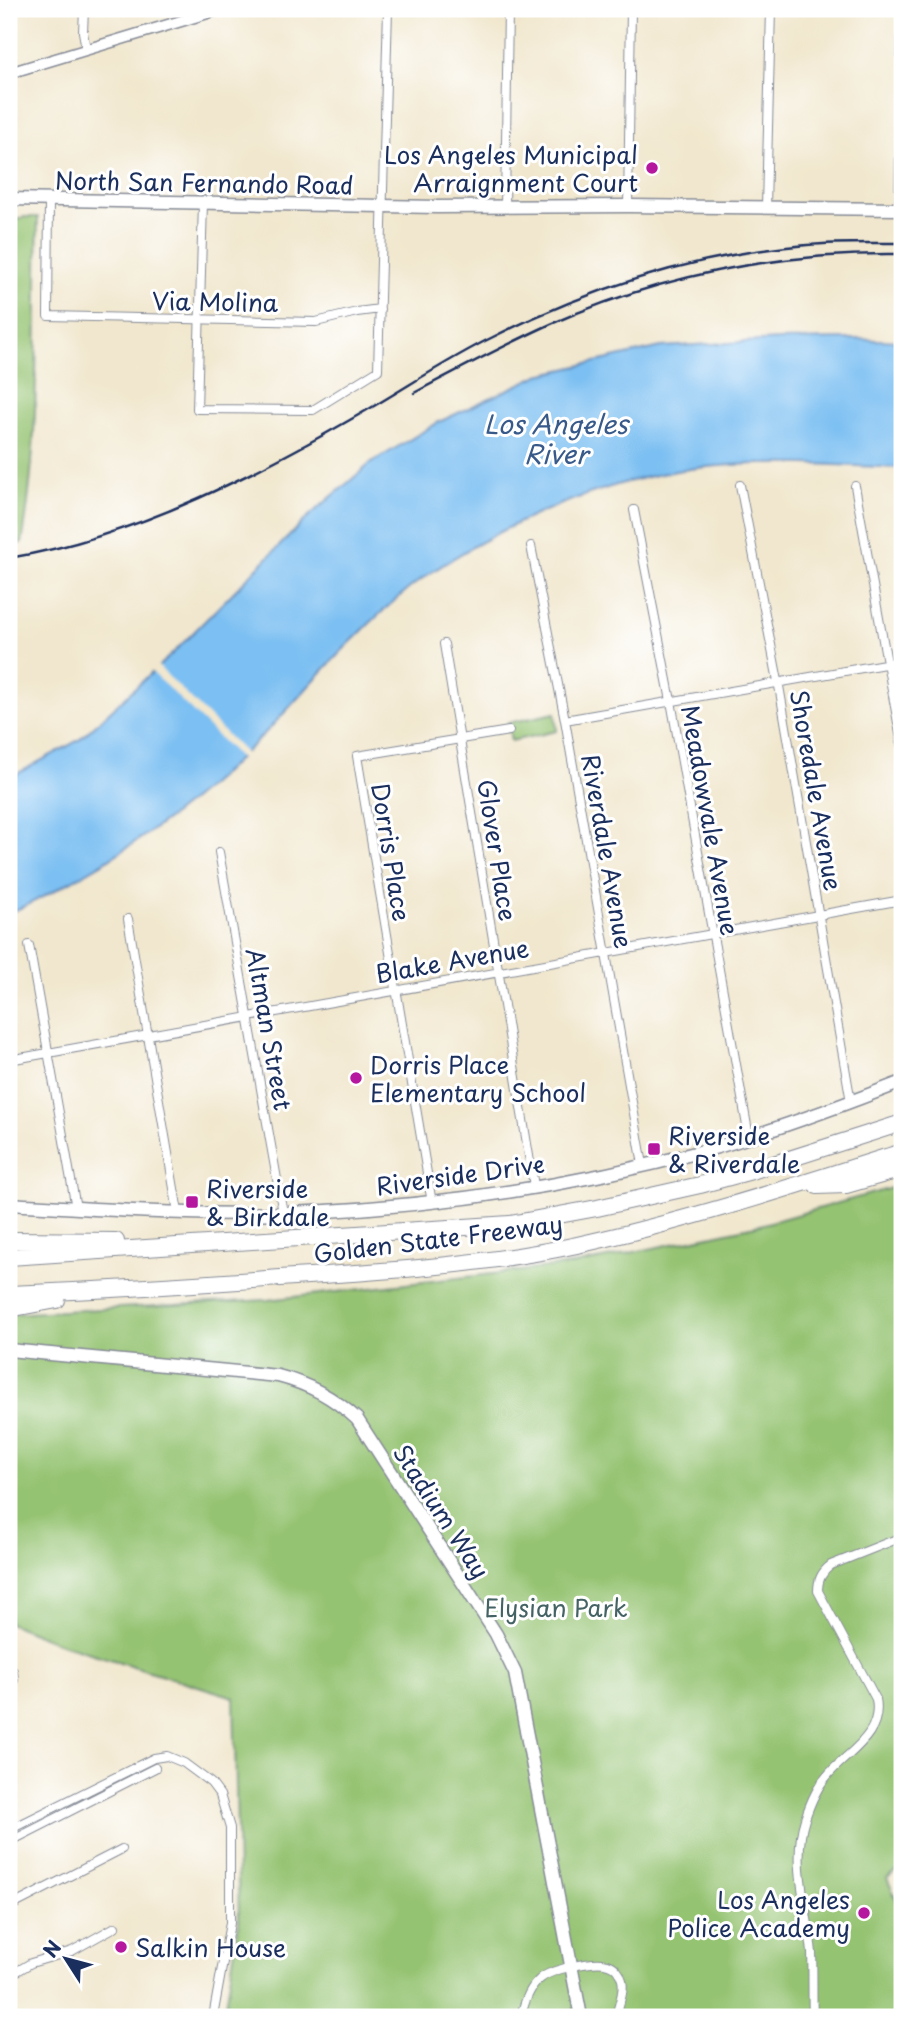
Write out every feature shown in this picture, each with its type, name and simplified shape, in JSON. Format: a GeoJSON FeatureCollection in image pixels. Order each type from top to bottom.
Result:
{"type":"FeatureCollection","features":[{"type":"Feature","properties":{"kind":"highway","name":"Golden State Freeway"},"geometry":{"type":"LineString","coordinates":[[9,1257],[510,1224],[700,1185],[902,1123]]}},
{"type":"Feature","properties":{"kind":"highway","name":"Golden State Freeway"},"geometry":{"type":"LineString","coordinates":[[9,1294],[373,1273],[468,1263],[575,1245],[647,1228],[794,1188],[902,1152]]}},
{"type":"Feature","properties":{"kind":"highway"},"geometry":{"type":"LineString","coordinates":[[794,1188],[846,1185],[902,1169]]}},
{"type":"Feature","properties":{"kind":"highway"},"geometry":{"type":"LineString","coordinates":[[9,1240],[169,1241],[213,1244]]}},
{"type":"Feature","properties":{"kind":"highway"},"geometry":{"type":"LineString","coordinates":[[9,1308],[114,1289]]}},
{"type":"Feature","properties":{"kind":"main road","name":"North San Fernando Road"},"geometry":{"type":"LineString","coordinates":[[9,199],[383,207],[901,209]]}},
{"type":"Feature","properties":{"kind":"main road","name":"Riverside Drive"},"geometry":{"type":"LineString","coordinates":[[9,1204],[178,1212],[283,1213],[481,1197],[643,1165],[749,1137],[902,1082]]}},
{"type":"Feature","properties":{"kind":"main road","name":"Stadium Way"},"geometry":{"type":"LineString","coordinates":[[9,1350],[278,1376],[296,1380],[328,1396],[357,1419],[508,1654],[521,1695],[581,2017]]}},
{"type":"Feature","properties":{"kind":"street"},"geometry":{"type":"LineString","coordinates":[[84,9],[83,32],[86,49]]}},
{"type":"Feature","properties":{"kind":"street"},"geometry":{"type":"LineString","coordinates":[[9,73],[221,9]]}},
{"type":"Feature","properties":{"kind":"street"},"geometry":{"type":"LineString","coordinates":[[203,204],[197,409],[313,410],[378,370],[388,9]]}},
{"type":"Feature","properties":{"kind":"street"},"geometry":{"type":"LineString","coordinates":[[505,207],[508,9]]}},
{"type":"Feature","properties":{"kind":"street"},"geometry":{"type":"LineString","coordinates":[[628,206],[631,9]]}},
{"type":"Feature","properties":{"kind":"street"},"geometry":{"type":"LineString","coordinates":[[766,207],[771,9]]}},
{"type":"Feature","properties":{"kind":"street"},"geometry":{"type":"LineString","coordinates":[[901,209],[902,9]]}},
{"type":"Feature","properties":{"kind":"street","name":"Via Molina"},"geometry":{"type":"LineString","coordinates":[[48,201],[48,316],[316,322],[380,309]]}},
{"type":"Feature","properties":{"kind":"street","name":"Shoredale Avenue"},"geometry":{"type":"LineString","coordinates":[[740,485],[820,915],[851,1102]]}},
{"type":"Feature","properties":{"kind":"street"},"geometry":{"type":"LineString","coordinates":[[855,486],[902,746]]}},
{"type":"Feature","properties":{"kind":"street","name":"Meadowvale Avenue"},"geometry":{"type":"LineString","coordinates":[[634,510],[749,1137]]}},
{"type":"Feature","properties":{"kind":"street","name":"Riverdale Avenue"},"geometry":{"type":"LineString","coordinates":[[531,546],[565,720],[643,1165]]}},
{"type":"Feature","properties":{"kind":"street","name":"Glover Place"},"geometry":{"type":"LineString","coordinates":[[444,644],[534,1186]]}},
{"type":"Feature","properties":{"kind":"street"},"geometry":{"type":"LineString","coordinates":[[565,720],[902,661]]}},
{"type":"Feature","properties":{"kind":"street"},"geometry":{"type":"LineString","coordinates":[[460,739],[509,731]]}},
{"type":"Feature","properties":{"kind":"street","name":"Dorris Place"},"geometry":{"type":"LineString","coordinates":[[432,1203],[357,756],[460,739]]}},
{"type":"Feature","properties":{"kind":"street","name":"Altman Street"},"geometry":{"type":"LineString","coordinates":[[219,852],[283,1213]]}},
{"type":"Feature","properties":{"kind":"street","name":"Blake Avenue"},"geometry":{"type":"LineString","coordinates":[[9,1060],[902,900]]}},
{"type":"Feature","properties":{"kind":"street"},"geometry":{"type":"LineString","coordinates":[[128,919],[178,1212]]}},
{"type":"Feature","properties":{"kind":"street"},"geometry":{"type":"LineString","coordinates":[[29,945],[76,1208]]}},
{"type":"Feature","properties":{"kind":"street"},"geometry":{"type":"LineString","coordinates":[[813,2017],[812,1953],[800,1852],[803,1828],[825,1777],[865,1739],[876,1723],[878,1710],[876,1699],[818,1591],[818,1582],[831,1565],[902,1537]]}},
{"type":"Feature","properties":{"kind":"street"},"geometry":{"type":"LineString","coordinates":[[9,1667],[13,1671],[11,1682]]}},
{"type":"Feature","properties":{"kind":"street"},"geometry":{"type":"LineString","coordinates":[[9,1830],[154,1758],[167,1756],[200,1773],[220,1795],[230,1828],[230,1923],[213,2017]]}},
{"type":"Feature","properties":{"kind":"street"},"geometry":{"type":"LineString","coordinates":[[9,1842],[155,1768]]}},
{"type":"Feature","properties":{"kind":"street"},"geometry":{"type":"LineString","coordinates":[[9,1907],[121,1849]]}},
{"type":"Feature","properties":{"kind":"street"},"geometry":{"type":"LineString","coordinates":[[9,1976],[31,1963],[72,1951],[115,1927]]}},
{"type":"Feature","properties":{"kind":"street"},"geometry":{"type":"LineString","coordinates":[[521,2017],[530,1989],[538,1979],[572,1967],[603,1963],[618,1972],[623,1983],[616,2017]]}},
{"type":"Feature","properties":{"kind":"green space"},"geometry":{"type":"Polygon","coordinates":[[[38,217],[35,421],[22,543],[9,546],[9,221],[38,217]]]}},
{"type":"Feature","properties":{"kind":"green space"},"geometry":{"type":"Polygon","coordinates":[[[555,713],[557,731],[511,741],[508,723],[555,713]]]}},
{"type":"Feature","properties":{"kind":"green space","name":"Elysian Park"},"geometry":{"type":"Polygon","coordinates":[[[902,1185],[902,1868],[887,1878],[902,1913],[902,2017],[224,2017],[239,1923],[234,1697],[61,1644],[9,1623],[9,1314],[267,1300],[579,1264],[760,1225],[902,1185]]]}},
{"type":"Feature","properties":{"kind":"water","name":"Los Angeles River"},"geometry":{"type":"Polygon","coordinates":[[[853,339],[902,341],[902,468],[773,464],[697,468],[627,482],[591,493],[490,537],[401,595],[344,649],[235,762],[172,816],[103,863],[9,913],[9,778],[79,740],[174,652],[309,516],[371,463],[439,422],[539,375],[661,347],[853,339]]]}},
{"type":"Feature","properties":{"kind":"pier"},"geometry":{"type":"Polygon","coordinates":[[[156,664],[247,755],[242,760],[150,670],[156,664]]]}},
{"type":"Feature","properties":{"kind":"railway"},"geometry":{"type":"LineString","coordinates":[[9,558],[104,535],[198,499],[332,430],[478,345],[530,319],[606,289],[725,256],[831,243],[902,243]]}},
{"type":"Feature","properties":{"kind":"railway"},"geometry":{"type":"LineString","coordinates":[[414,393],[551,324],[636,292],[767,262],[857,254],[902,254]]}},
{"type":"Feature","properties":{"kind":"place","name":"Los Angeles Municipal Arraignment Court"},"geometry":{"type":"Point","coordinates":[652,168]}},
{"type":"Feature","properties":{"kind":"place","name":"Dorris Place Elementary School"},"geometry":{"type":"Point","coordinates":[356,1078]}},
{"type":"Feature","properties":{"kind":"place","name":"Riverside & Riverdale"},"geometry":{"type":"Point","coordinates":[654,1149]}},
{"type":"Feature","properties":{"kind":"place","name":"Riverside & Birkdale"},"geometry":{"type":"Point","coordinates":[192,1202]}},
{"type":"Feature","properties":{"kind":"place","name":"Los Angeles Police Academy"},"geometry":{"type":"Point","coordinates":[864,1913]}},
{"type":"Feature","properties":{"kind":"place","name":"Salkin House"},"geometry":{"type":"Point","coordinates":[121,1947]}}]}
